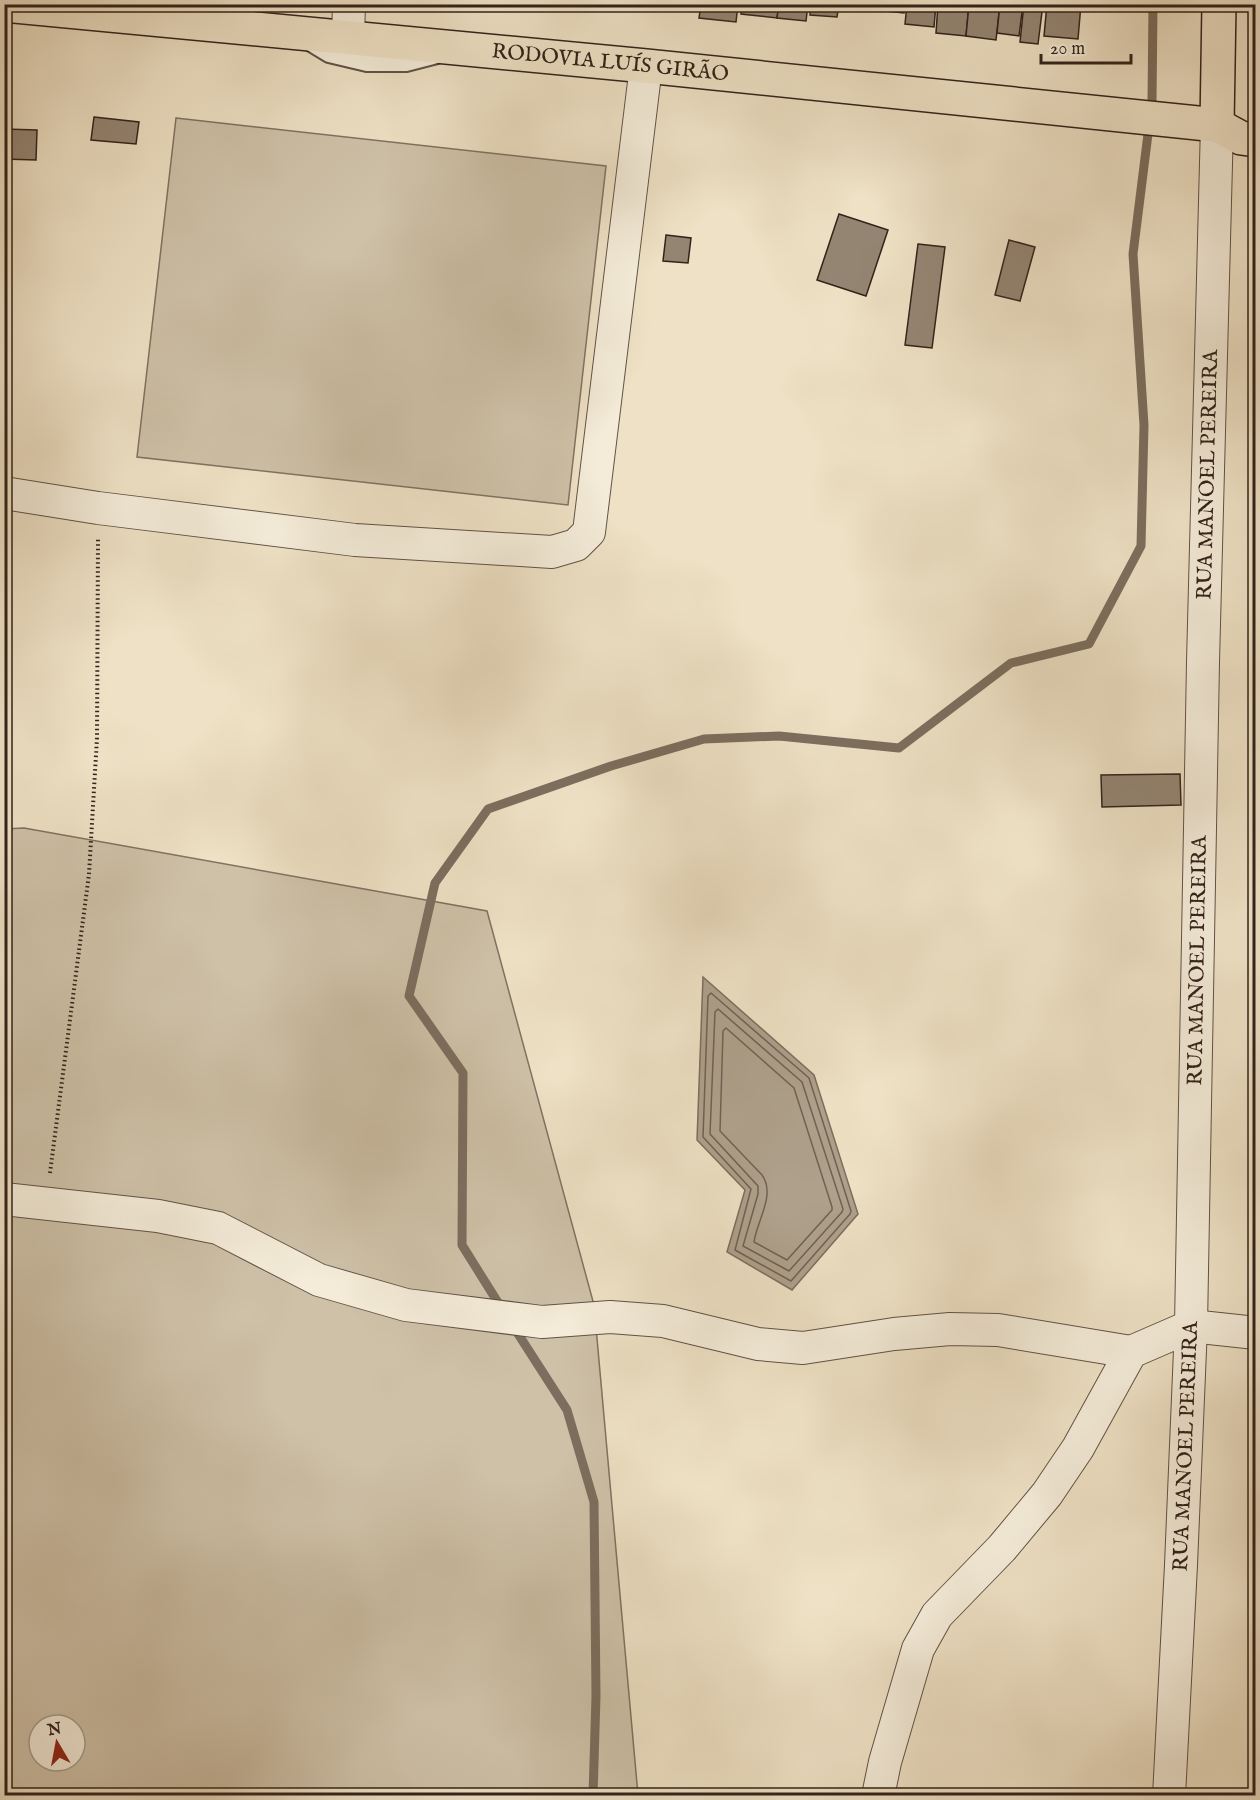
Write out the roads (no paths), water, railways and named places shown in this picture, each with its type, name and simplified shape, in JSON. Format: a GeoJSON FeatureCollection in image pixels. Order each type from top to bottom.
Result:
{"type":"FeatureCollection","features":[{"type":"Feature","properties":{"kind":"main road"},"geometry":{"type":"LineString","coordinates":[[1216,125],[1219,4]]}},
{"type":"Feature","properties":{"kind":"main road","name":"RODOVIA LUÍS GIRÃO"},"geometry":{"type":"LineString","coordinates":[[4,5],[646,66],[1216,125]]}},
{"type":"Feature","properties":{"kind":"main road"},"geometry":{"type":"LineString","coordinates":[[1216,125],[1244,116],[1256,117]]}},
{"type":"Feature","properties":{"kind":"main road"},"geometry":{"type":"LineString","coordinates":[[1216,125],[1241,138],[1256,140]]}},
{"type":"Feature","properties":{"kind":"street"},"geometry":{"type":"LineString","coordinates":[[348,38],[349,4]]}},
{"type":"Feature","properties":{"kind":"street"},"geometry":{"type":"LineString","coordinates":[[4,493],[98,508],[355,540],[552,552],[576,545],[589,532],[646,66]]}},
{"type":"Feature","properties":{"kind":"street","name":"RUA MANOEL PEREIRA"},"geometry":{"type":"LineString","coordinates":[[1169,1796],[1191,1326],[1216,125]]}},
{"type":"Feature","properties":{"kind":"street"},"geometry":{"type":"LineString","coordinates":[[4,1199],[158,1216],[218,1228],[319,1280],[406,1305],[542,1322],[610,1317],[663,1321],[758,1344],[803,1348],[905,1333],[950,1329],[998,1330],[1131,1352],[1191,1326],[1256,1333]]}},
{"type":"Feature","properties":{"kind":"street"},"geometry":{"type":"LineString","coordinates":[[878,1796],[885,1762],[918,1649],[937,1615],[1002,1548],[1047,1494],[1078,1448],[1131,1352]]}},
{"type":"Feature","properties":{"kind":"lane"},"geometry":{"type":"LineString","coordinates":[[292,32],[329,54],[367,63],[406,63],[464,48]]}},
{"type":"Feature","properties":{"kind":"water"},"geometry":{"type":"Polygon","coordinates":[[[703,977],[814,1075],[858,1214],[792,1290],[727,1252],[745,1190],[697,1140],[703,977]]]}},
{"type":"Feature","properties":{"kind":"waterway"},"geometry":{"type":"LineString","coordinates":[[502,1309],[462,1245],[463,1073],[409,996],[435,883],[488,809],[611,766],[704,739],[779,736],[899,748],[1011,663],[1089,644],[1141,546],[1144,425],[1133,254],[1152,102],[1153,4]]}},
{"type":"Feature","properties":{"kind":"waterway"},"geometry":{"type":"LineString","coordinates":[[513,1326],[567,1410],[594,1502],[596,1696],[593,1796]]}}]}
